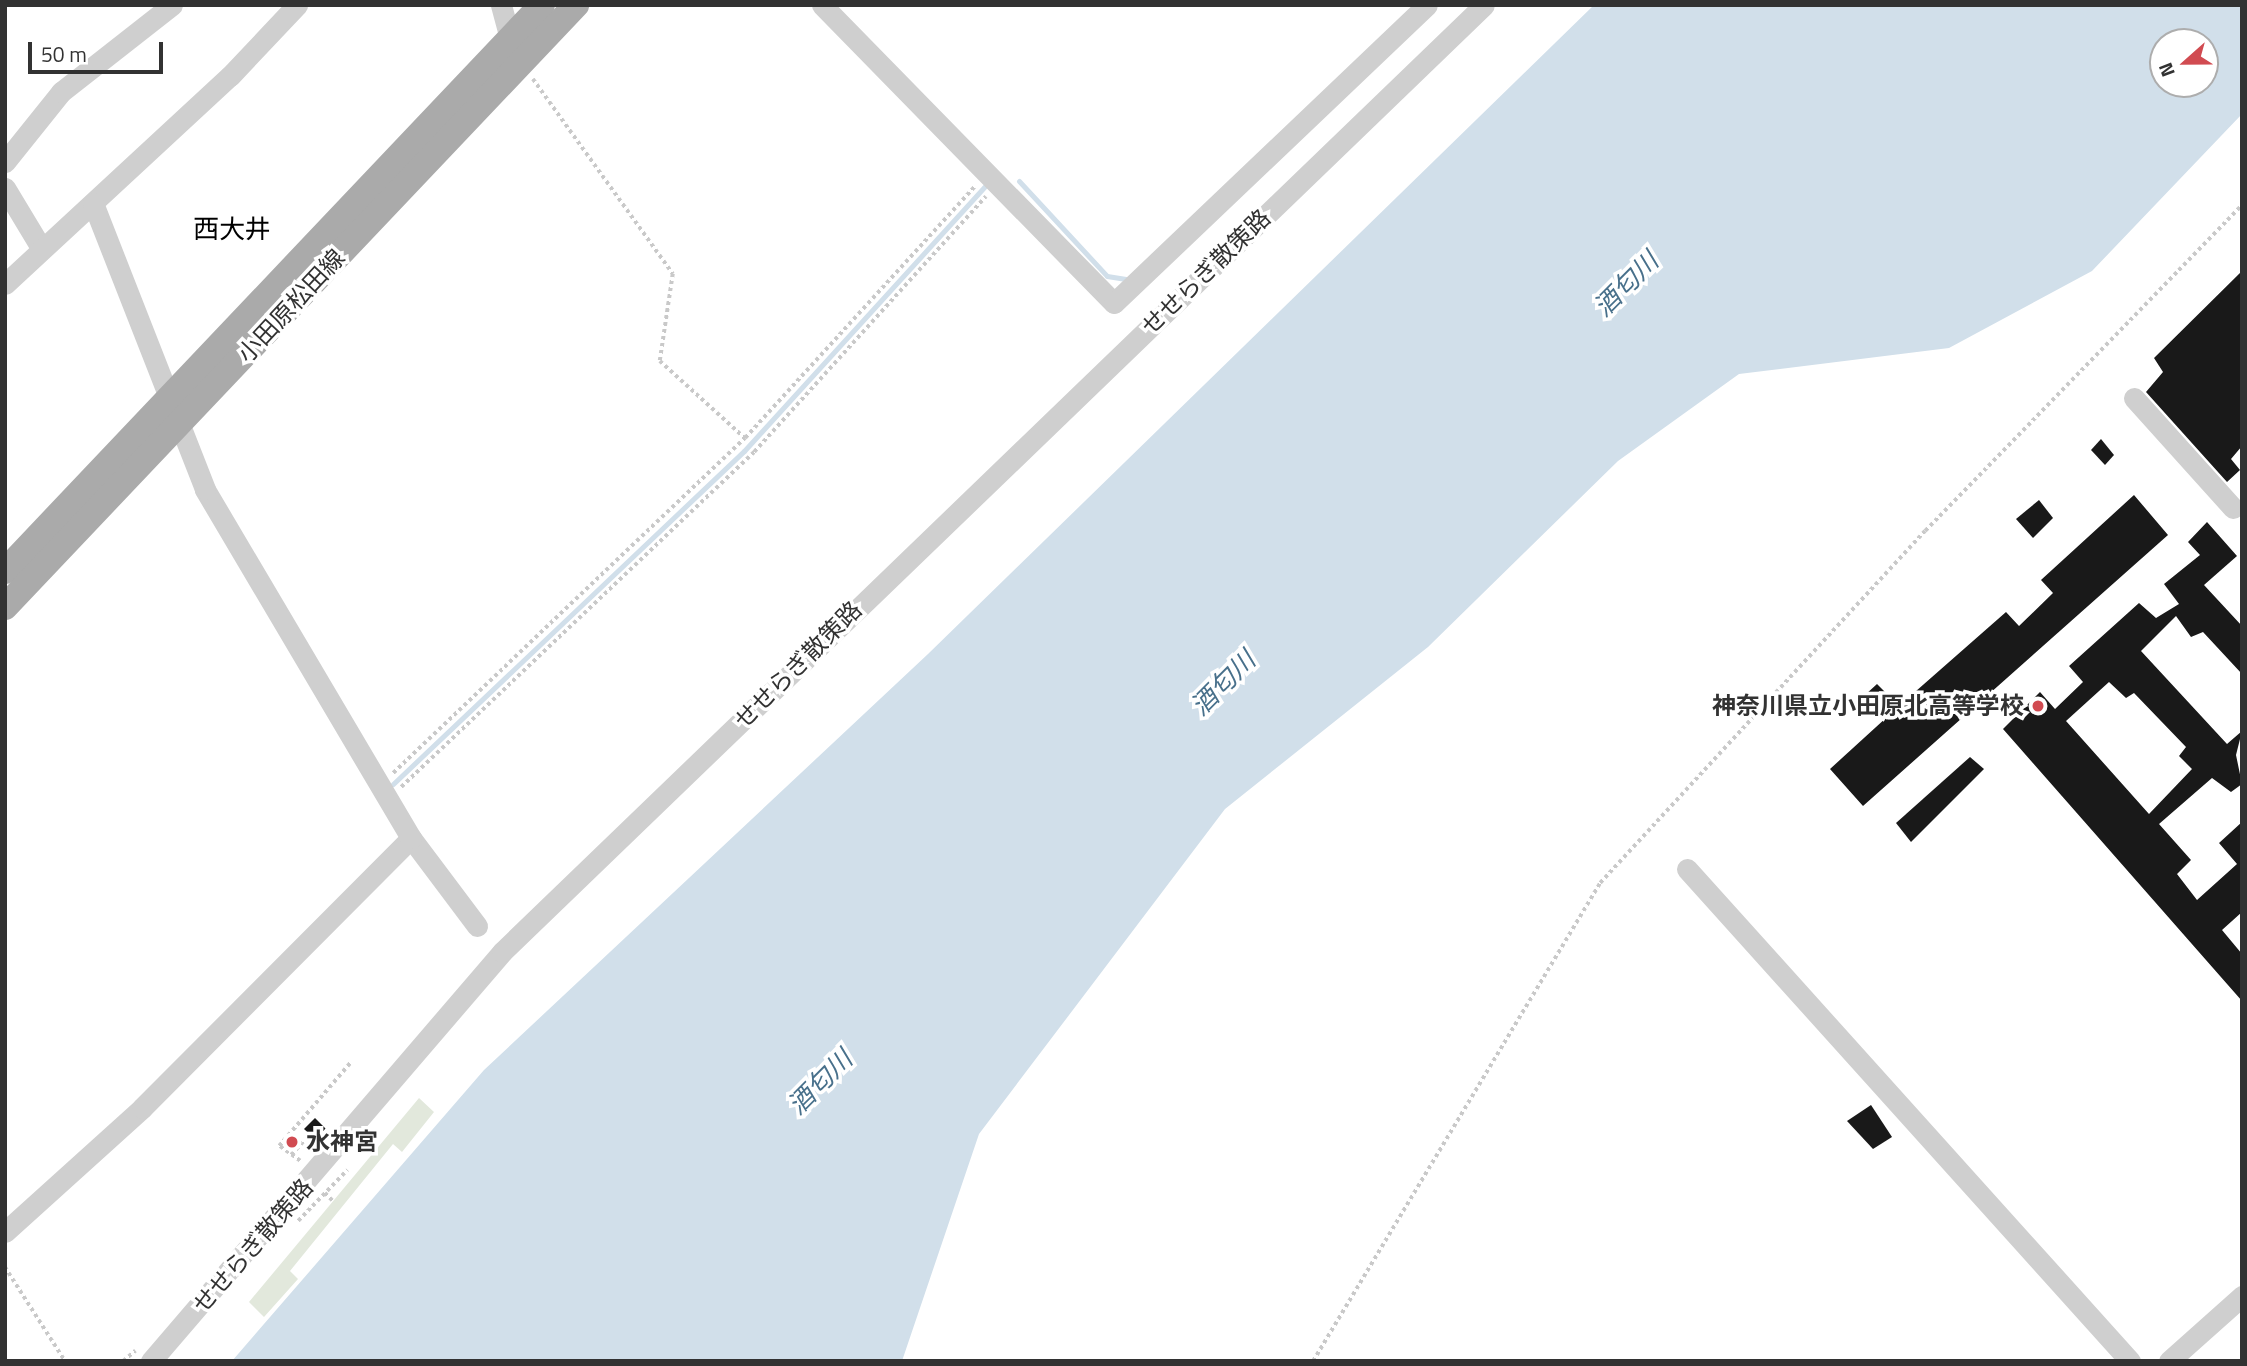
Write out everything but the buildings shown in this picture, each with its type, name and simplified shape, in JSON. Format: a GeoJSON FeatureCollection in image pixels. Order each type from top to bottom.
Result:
{"type":"FeatureCollection","features":[{"type":"Feature","properties":{"kind":"main road","name":"小田原松田線"},"geometry":{"type":"LineString","coordinates":[[5,571],[542,5]]}},
{"type":"Feature","properties":{"kind":"main road","name":"小田原松田線"},"geometry":{"type":"LineString","coordinates":[[5,607],[576,5]]}},
{"type":"Feature","properties":{"kind":"street"},"geometry":{"type":"LineString","coordinates":[[5,162],[61,92],[172,5]]}},
{"type":"Feature","properties":{"kind":"street"},"geometry":{"type":"LineString","coordinates":[[5,284],[40,246],[93,203],[297,5]]}},
{"type":"Feature","properties":{"kind":"street"},"geometry":{"type":"LineString","coordinates":[[501,5],[510,39]]}},
{"type":"Feature","properties":{"kind":"street"},"geometry":{"type":"LineString","coordinates":[[822,5],[994,176],[1114,303],[1427,5]]}},
{"type":"Feature","properties":{"kind":"street","name":"せせらぎ散策路"},"geometry":{"type":"LineString","coordinates":[[151,1361],[502,952],[1483,5]]}},
{"type":"Feature","properties":{"kind":"street"},"geometry":{"type":"LineString","coordinates":[[5,188],[40,246]]}},
{"type":"Feature","properties":{"kind":"street"},"geometry":{"type":"LineString","coordinates":[[93,203],[177,427],[205,489],[291,625],[382,794],[411,838],[477,926]]}},
{"type":"Feature","properties":{"kind":"street"},"geometry":{"type":"LineString","coordinates":[[2134,398],[2239,505]]}},
{"type":"Feature","properties":{"kind":"street"},"geometry":{"type":"LineString","coordinates":[[5,1232],[142,1108],[411,838]]}},
{"type":"Feature","properties":{"kind":"street"},"geometry":{"type":"LineString","coordinates":[[1687,869],[2130,1361]]}},
{"type":"Feature","properties":{"kind":"street"},"geometry":{"type":"LineString","coordinates":[[2169,1361],[2242,1296]]}},
{"type":"Feature","properties":{"kind":"path"},"geometry":{"type":"LineString","coordinates":[[522,63],[673,274],[660,361],[745,438]]}},
{"type":"Feature","properties":{"kind":"path"},"geometry":{"type":"LineString","coordinates":[[382,794],[745,438],[994,176]]}},
{"type":"Feature","properties":{"kind":"path"},"geometry":{"type":"LineString","coordinates":[[382,794],[754,452],[994,176]]}},
{"type":"Feature","properties":{"kind":"path"},"geometry":{"type":"LineString","coordinates":[[1314,1361],[1600,883],[1925,531],[2242,205]]}},
{"type":"Feature","properties":{"kind":"path"},"geometry":{"type":"LineString","coordinates":[[299,1161],[279,1146],[351,1062]]}},
{"type":"Feature","properties":{"kind":"path"},"geometry":{"type":"LineString","coordinates":[[291,1155],[308,1136]]}},
{"type":"Feature","properties":{"kind":"path"},"geometry":{"type":"LineString","coordinates":[[5,1267],[65,1361]]}},
{"type":"Feature","properties":{"kind":"shaded area"},"geometry":{"type":"Polygon","coordinates":[[[419,1098],[434,1112],[402,1152],[393,1144],[290,1271],[298,1279],[264,1317],[249,1302],[419,1098]]]}},
{"type":"Feature","properties":{"kind":"water","name":"酒匂川"},"geometry":{"type":"Polygon","coordinates":[[[1594,5],[2242,5],[2242,114],[2092,271],[1949,348],[1739,374],[1618,461],[1428,647],[1225,809],[979,1134],[902,1361],[232,1361],[484,1070],[928,654],[1594,5]]]}},
{"type":"Feature","properties":{"kind":"waterway"},"geometry":{"type":"LineString","coordinates":[[1019,181],[1107,276],[1126,279]]}},
{"type":"Feature","properties":{"kind":"waterway"},"geometry":{"type":"LineString","coordinates":[[393,784],[744,451],[988,183]]}},
{"type":"Feature","properties":{"kind":"place","name":"神奈川県立小田原北高等学校"},"geometry":{"type":"Point","coordinates":[2038,706]}},
{"type":"Feature","properties":{"kind":"place","name":"水神宮"},"geometry":{"type":"Point","coordinates":[292,1142]}},
{"type":"Feature","properties":{"kind":"district","name":"西大井"},"geometry":{"type":"Point","coordinates":[232,229]}}]}
